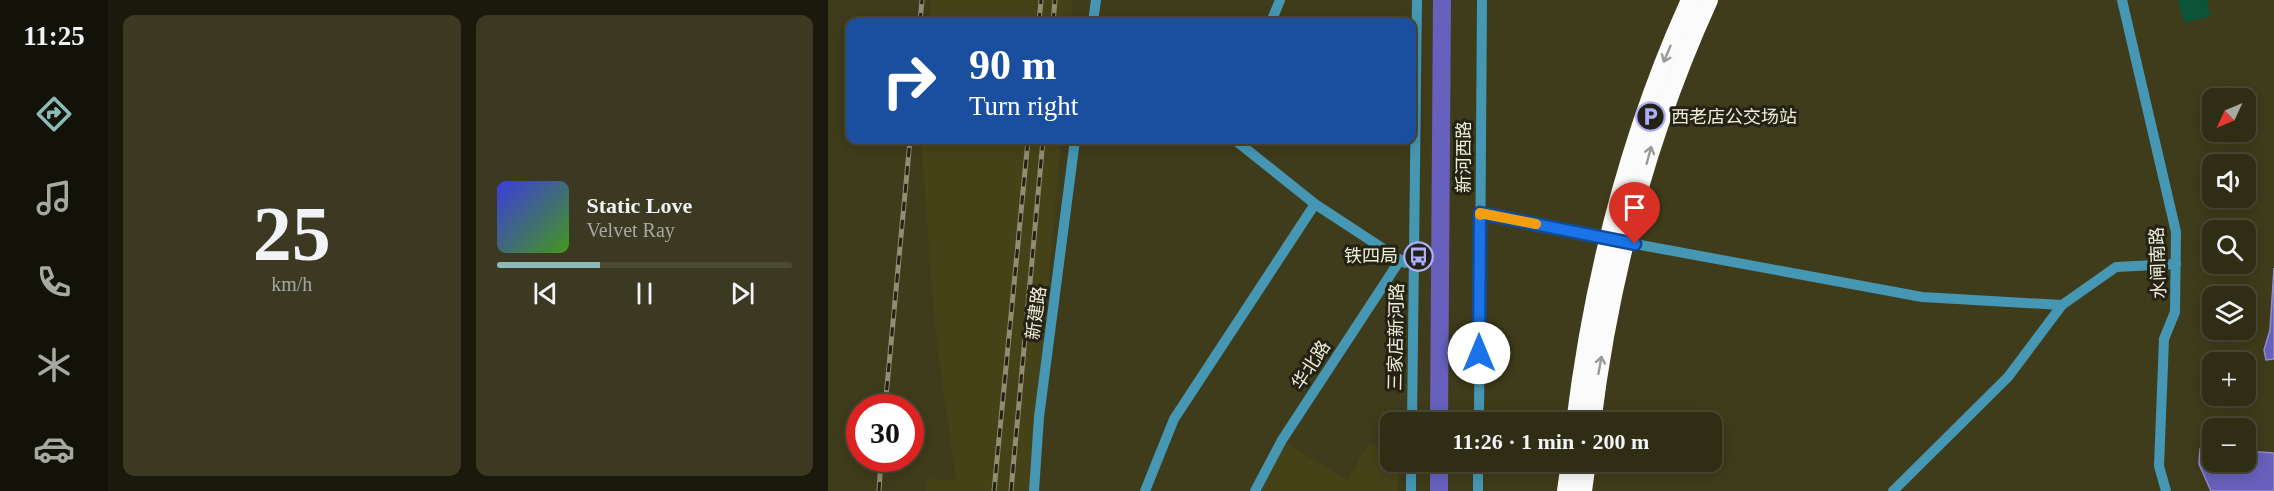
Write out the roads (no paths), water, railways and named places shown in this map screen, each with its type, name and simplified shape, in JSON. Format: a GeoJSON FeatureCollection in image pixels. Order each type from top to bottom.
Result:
{"type":"FeatureCollection","features":[{"type":"Feature","properties":{"kind":"highway"},"geometry":{"type":"LineString","coordinates":[[1577,412],[1595,297],[1618,199],[1657,79],[1690,0]]}},
{"type":"Feature","properties":{"kind":"highway"},"geometry":{"type":"LineString","coordinates":[[1594,412],[1611,300],[1651,145],[1708,0]]}},
{"type":"Feature","properties":{"kind":"highway"},"geometry":{"type":"LineString","coordinates":[[1566,491],[1569,472]]}},
{"type":"Feature","properties":{"kind":"highway"},"geometry":{"type":"LineString","coordinates":[[1583,491],[1586,472]]}},
{"type":"Feature","properties":{"kind":"street"},"geometry":{"type":"LineString","coordinates":[[1094,18],[1096,0]]}},
{"type":"Feature","properties":{"kind":"street"},"geometry":{"type":"LineString","coordinates":[[1273,18],[1280,0]]}},
{"type":"Feature","properties":{"kind":"street","name":"三家店新河路"},"geometry":{"type":"LineString","coordinates":[[1416,89],[1417,0]]}},
{"type":"Feature","properties":{"kind":"street","name":"新河西路"},"geometry":{"type":"LineString","coordinates":[[1479,412],[1482,0]]}},
{"type":"Feature","properties":{"kind":"street","name":"水闸南路"},"geometry":{"type":"LineString","coordinates":[[2122,0],[2176,232],[2175,312],[2164,339],[2159,466],[2166,491]]}},
{"type":"Feature","properties":{"kind":"street","name":"新建路"},"geometry":{"type":"LineString","coordinates":[[1034,491],[1040,406],[1074,144]]}},
{"type":"Feature","properties":{"kind":"street"},"geometry":{"type":"LineString","coordinates":[[1240,144],[1316,204],[1414,267]]}},
{"type":"Feature","properties":{"kind":"street","name":"三家店新河路"},"geometry":{"type":"LineString","coordinates":[[1412,412],[1415,144]]}},
{"type":"Feature","properties":{"kind":"street"},"geometry":{"type":"LineString","coordinates":[[1145,491],[1174,419],[1316,204]]}},
{"type":"Feature","properties":{"kind":"street"},"geometry":{"type":"LineString","coordinates":[[1480,213],[1922,297],[2062,305]]}},
{"type":"Feature","properties":{"kind":"street","name":"华北路"},"geometry":{"type":"LineString","coordinates":[[1255,491],[1281,440],[1400,260]]}},
{"type":"Feature","properties":{"kind":"street"},"geometry":{"type":"LineString","coordinates":[[1893,491],[2008,377],[2062,305],[2116,267],[2176,264]]}},
{"type":"Feature","properties":{"kind":"street"},"geometry":{"type":"LineString","coordinates":[[1411,491],[1412,472]]}},
{"type":"Feature","properties":{"kind":"street"},"geometry":{"type":"LineString","coordinates":[[1478,472],[1478,491]]}},
{"type":"Feature","properties":{"kind":"waterway"},"geometry":{"type":"LineString","coordinates":[[1439,412],[1442,0]]}},
{"type":"Feature","properties":{"kind":"waterway"},"geometry":{"type":"LineString","coordinates":[[1439,472],[1439,491]]}},
{"type":"Feature","properties":{"kind":"railway"},"geometry":{"type":"LineString","coordinates":[[920,18],[922,0]]}},
{"type":"Feature","properties":{"kind":"railway"},"geometry":{"type":"LineString","coordinates":[[1039,18],[1041,0]]}},
{"type":"Feature","properties":{"kind":"railway"},"geometry":{"type":"LineString","coordinates":[[1053,18],[1055,0]]}},
{"type":"Feature","properties":{"kind":"railway"},"geometry":{"type":"LineString","coordinates":[[886,394],[910,144]]}},
{"type":"Feature","properties":{"kind":"railway"},"geometry":{"type":"LineString","coordinates":[[994,491],[1028,144]]}},
{"type":"Feature","properties":{"kind":"railway"},"geometry":{"type":"LineString","coordinates":[[1011,491],[1043,144]]}},
{"type":"Feature","properties":{"kind":"railway"},"geometry":{"type":"LineString","coordinates":[[879,491],[880,472]]}},
{"type":"Feature","properties":{"kind":"place","name":"西老店公交场站"},"geometry":{"type":"Point","coordinates":[1650,117]}},
{"type":"Feature","properties":{"kind":"place","name":"铁四局"},"geometry":{"type":"Point","coordinates":[1419,256]}}]}
